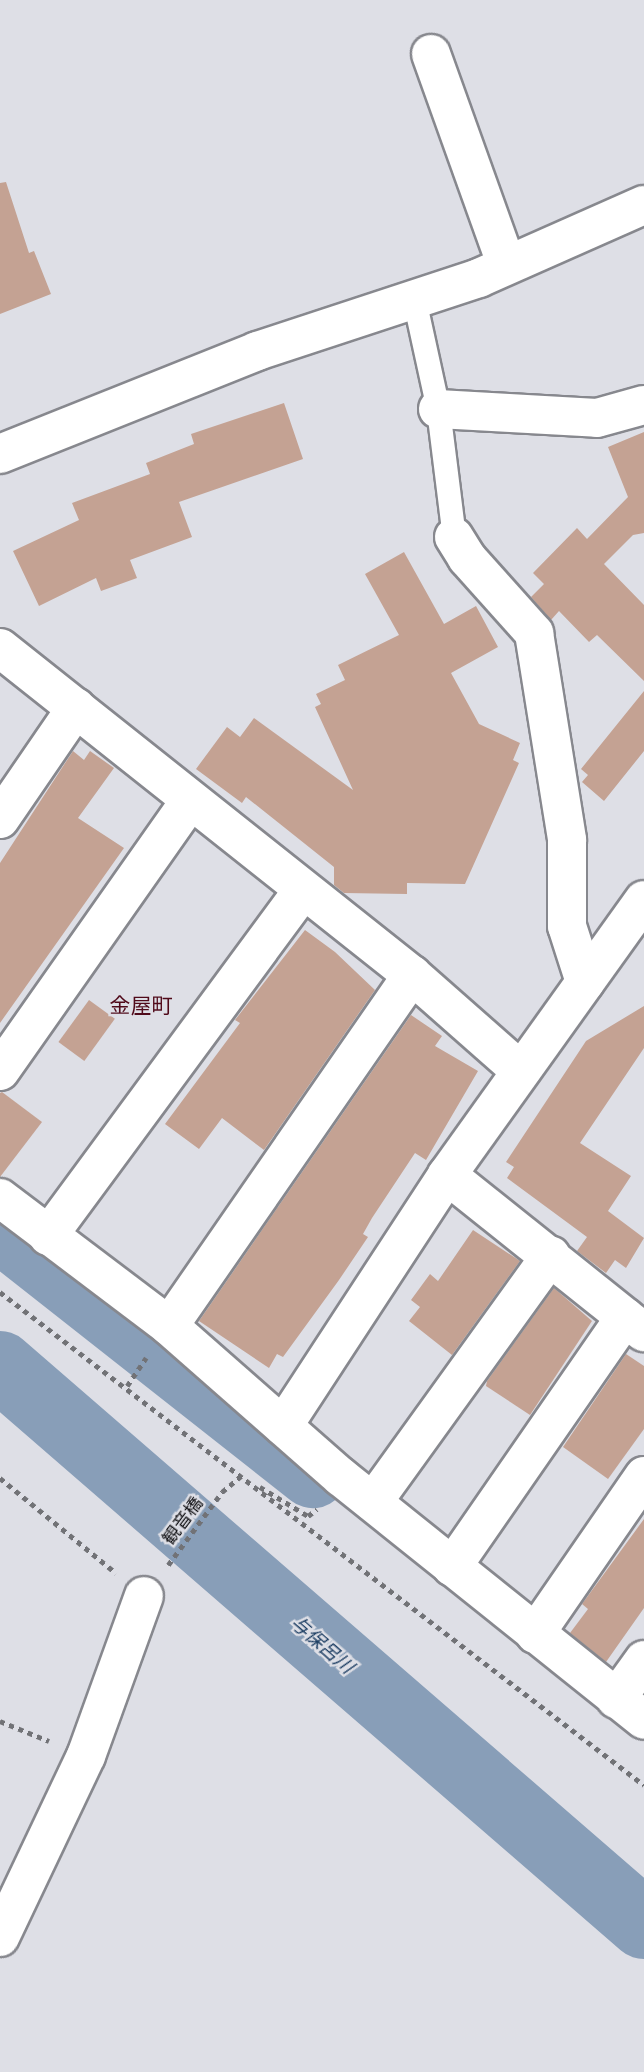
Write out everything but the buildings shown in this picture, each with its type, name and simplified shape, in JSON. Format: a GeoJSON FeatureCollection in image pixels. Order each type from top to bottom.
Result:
{"type":"FeatureCollection","features":[{"type":"Feature","properties":{"kind":"street"},"geometry":{"type":"LineString","coordinates":[[431,54],[506,263]]}},
{"type":"Feature","properties":{"kind":"street"},"geometry":{"type":"LineString","coordinates":[[0,454],[257,351],[414,299],[644,205]]}},
{"type":"Feature","properties":{"kind":"street"},"geometry":{"type":"LineString","coordinates":[[438,409],[597,418],[644,405]]}},
{"type":"Feature","properties":{"kind":"street"},"geometry":{"type":"LineString","coordinates":[[454,537],[534,634],[567,840],[567,926],[585,982]]}},
{"type":"Feature","properties":{"kind":"street"},"geometry":{"type":"LineString","coordinates":[[0,648],[189,802],[412,975],[521,1071]]}},
{"type":"Feature","properties":{"kind":"street"},"geometry":{"type":"LineString","coordinates":[[0,819],[76,708]]}},
{"type":"Feature","properties":{"kind":"street"},"geometry":{"type":"LineString","coordinates":[[0,1071],[189,802]]}},
{"type":"Feature","properties":{"kind":"street"},"geometry":{"type":"LineString","coordinates":[[48,1236],[303,890]]}},
{"type":"Feature","properties":{"kind":"street"},"geometry":{"type":"LineString","coordinates":[[283,1426],[447,1175],[585,982],[639,921]]}},
{"type":"Feature","properties":{"kind":"street"},"geometry":{"type":"LineString","coordinates":[[161,1337],[412,975]]}},
{"type":"Feature","properties":{"kind":"street"},"geometry":{"type":"LineString","coordinates":[[447,1175],[551,1255],[634,1324],[452,1567]]}},
{"type":"Feature","properties":{"kind":"street"},"geometry":{"type":"LineString","coordinates":[[0,1198],[48,1236],[161,1337],[283,1426],[630,1710],[644,1660]]}},
{"type":"Feature","properties":{"kind":"street"},"geometry":{"type":"LineString","coordinates":[[373,1502],[551,1255]]}},
{"type":"Feature","properties":{"kind":"street"},"geometry":{"type":"LineString","coordinates":[[535,1634],[644,1476]]}},
{"type":"Feature","properties":{"kind":"street"},"geometry":{"type":"LineString","coordinates":[[0,1937],[86,1756],[155,1581]]}},
{"type":"Feature","properties":{"kind":"lane"},"geometry":{"type":"LineString","coordinates":[[414,299],[438,409],[454,537]]}},
{"type":"Feature","properties":{"kind":"path"},"geometry":{"type":"LineString","coordinates":[[0,1292],[127,1386],[644,1785]]}},
{"type":"Feature","properties":{"kind":"path"},"geometry":{"type":"LineString","coordinates":[[127,1386],[161,1337]]}},
{"type":"Feature","properties":{"kind":"path"},"geometry":{"type":"LineString","coordinates":[[241,1476],[308,1516],[322,1504]]}},
{"type":"Feature","properties":{"kind":"path","name":"観音橋"},"geometry":{"type":"LineString","coordinates":[[155,1581],[222,1492],[241,1476]]}},
{"type":"Feature","properties":{"kind":"path"},"geometry":{"type":"LineString","coordinates":[[0,1478],[155,1581]]}},
{"type":"Feature","properties":{"kind":"path"},"geometry":{"type":"LineString","coordinates":[[0,1721],[86,1756]]}},
{"type":"Feature","properties":{"kind":"waterway"},"geometry":{"type":"LineString","coordinates":[[0,1227],[313,1473]]}},
{"type":"Feature","properties":{"kind":"waterway","name":"与保呂川"},"geometry":{"type":"LineString","coordinates":[[0,1366],[644,1924]]}},
{"type":"Feature","properties":{"kind":"district","name":"金屋町"},"geometry":{"type":"Point","coordinates":[141,1006]}}]}
